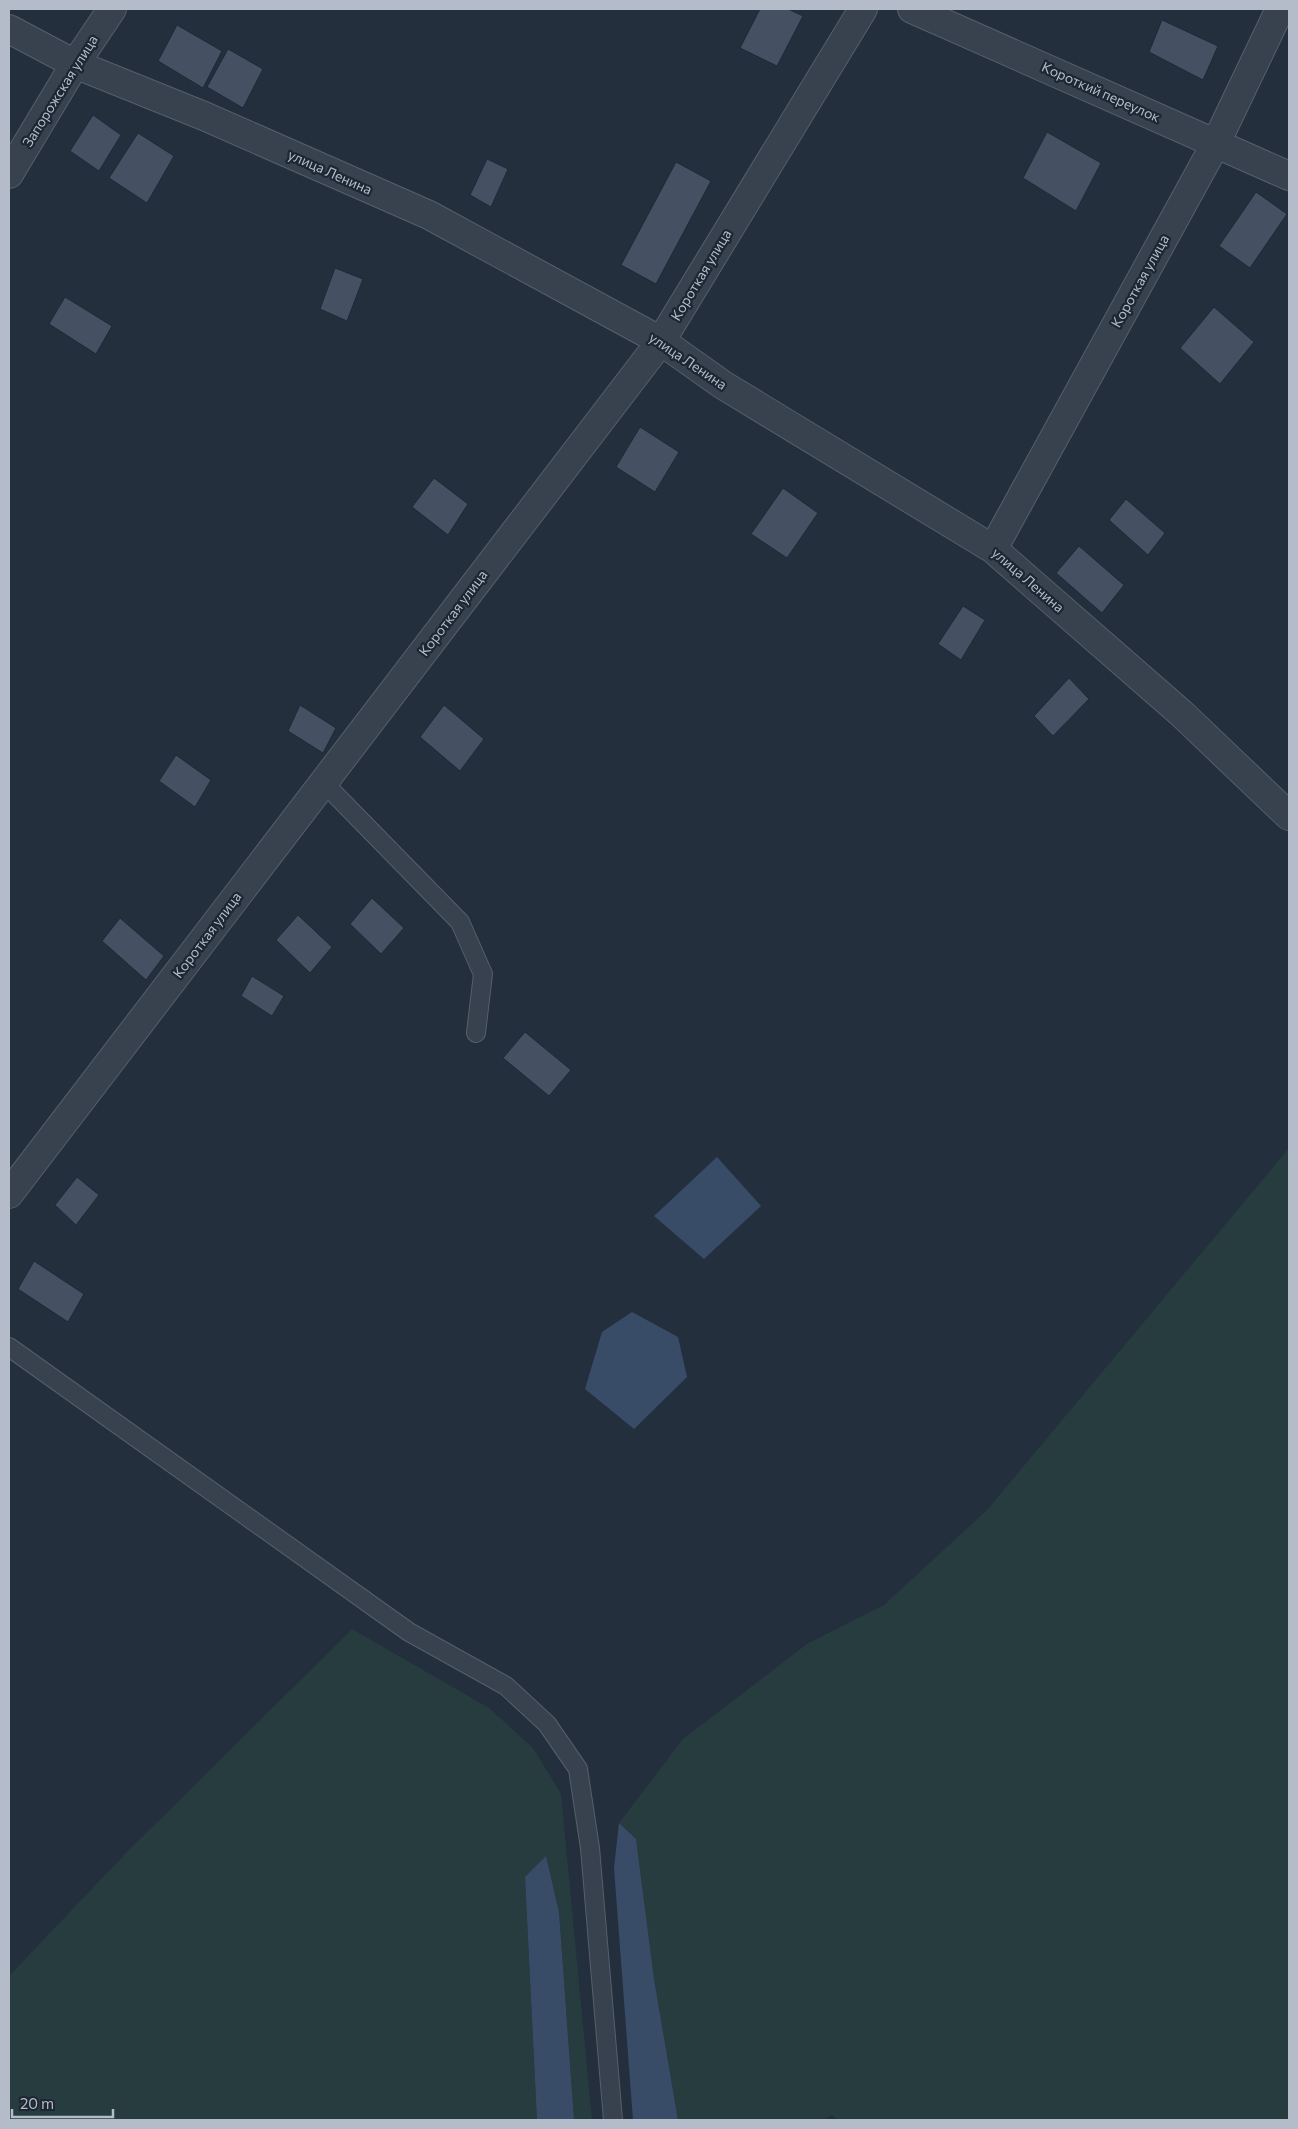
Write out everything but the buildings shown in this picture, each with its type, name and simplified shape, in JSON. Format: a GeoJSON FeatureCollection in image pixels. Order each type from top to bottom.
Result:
{"type":"FeatureCollection","features":[{"type":"Feature","properties":{"kind":"street","name":"Запорожская улица"},"geometry":{"type":"LineString","coordinates":[[9,174],[75,64],[112,9]]}},
{"type":"Feature","properties":{"kind":"street","name":"Короткая улица"},"geometry":{"type":"LineString","coordinates":[[9,1194],[661,341],[863,9]]}},
{"type":"Feature","properties":{"kind":"street","name":"Короткий переулок"},"geometry":{"type":"LineString","coordinates":[[912,9],[1289,176]]}},
{"type":"Feature","properties":{"kind":"street","name":"Короткая улица"},"geometry":{"type":"LineString","coordinates":[[993,549],[1216,143],[1280,9]]}},
{"type":"Feature","properties":{"kind":"street","name":"улица Ленина"},"geometry":{"type":"LineString","coordinates":[[9,29],[75,64],[204,116],[429,215],[661,341],[723,385],[993,549],[1181,713],[1289,816]]}},
{"type":"Feature","properties":{"kind":"lane"},"geometry":{"type":"LineString","coordinates":[[324,782],[460,922],[484,974],[476,1033]]}},
{"type":"Feature","properties":{"kind":"lane"},"geometry":{"type":"LineString","coordinates":[[9,1347],[409,1632],[506,1686],[547,1724],[578,1769],[590,1848],[613,2120]]}},
{"type":"Feature","properties":{"kind":"green space"},"geometry":{"type":"Polygon","coordinates":[[[1289,1148],[1289,2120],[837,2120],[832,2115],[824,2120],[678,2120],[654,1979],[636,1839],[619,1823],[683,1739],[807,1644],[884,1605],[987,1510],[1289,1148]]]}},
{"type":"Feature","properties":{"kind":"green space"},"geometry":{"type":"Polygon","coordinates":[[[352,1629],[489,1708],[533,1748],[561,1794],[592,2120],[574,2120],[559,1912],[546,1856],[525,1878],[537,2120],[9,2120],[9,1976],[126,1853],[352,1629]]]}},
{"type":"Feature","properties":{"kind":"water"},"geometry":{"type":"Polygon","coordinates":[[[717,1157],[761,1206],[704,1259],[654,1216],[717,1157]]]}},
{"type":"Feature","properties":{"kind":"water"},"geometry":{"type":"Polygon","coordinates":[[[632,1312],[678,1337],[687,1377],[634,1429],[585,1389],[602,1332],[632,1312]]]}},
{"type":"Feature","properties":{"kind":"water"},"geometry":{"type":"Polygon","coordinates":[[[619,1823],[636,1839],[654,1979],[678,2120],[633,2120],[614,1868],[619,1823]]]}},
{"type":"Feature","properties":{"kind":"water"},"geometry":{"type":"Polygon","coordinates":[[[546,1856],[559,1912],[574,2120],[537,2120],[525,1877],[546,1856]]]}}]}
